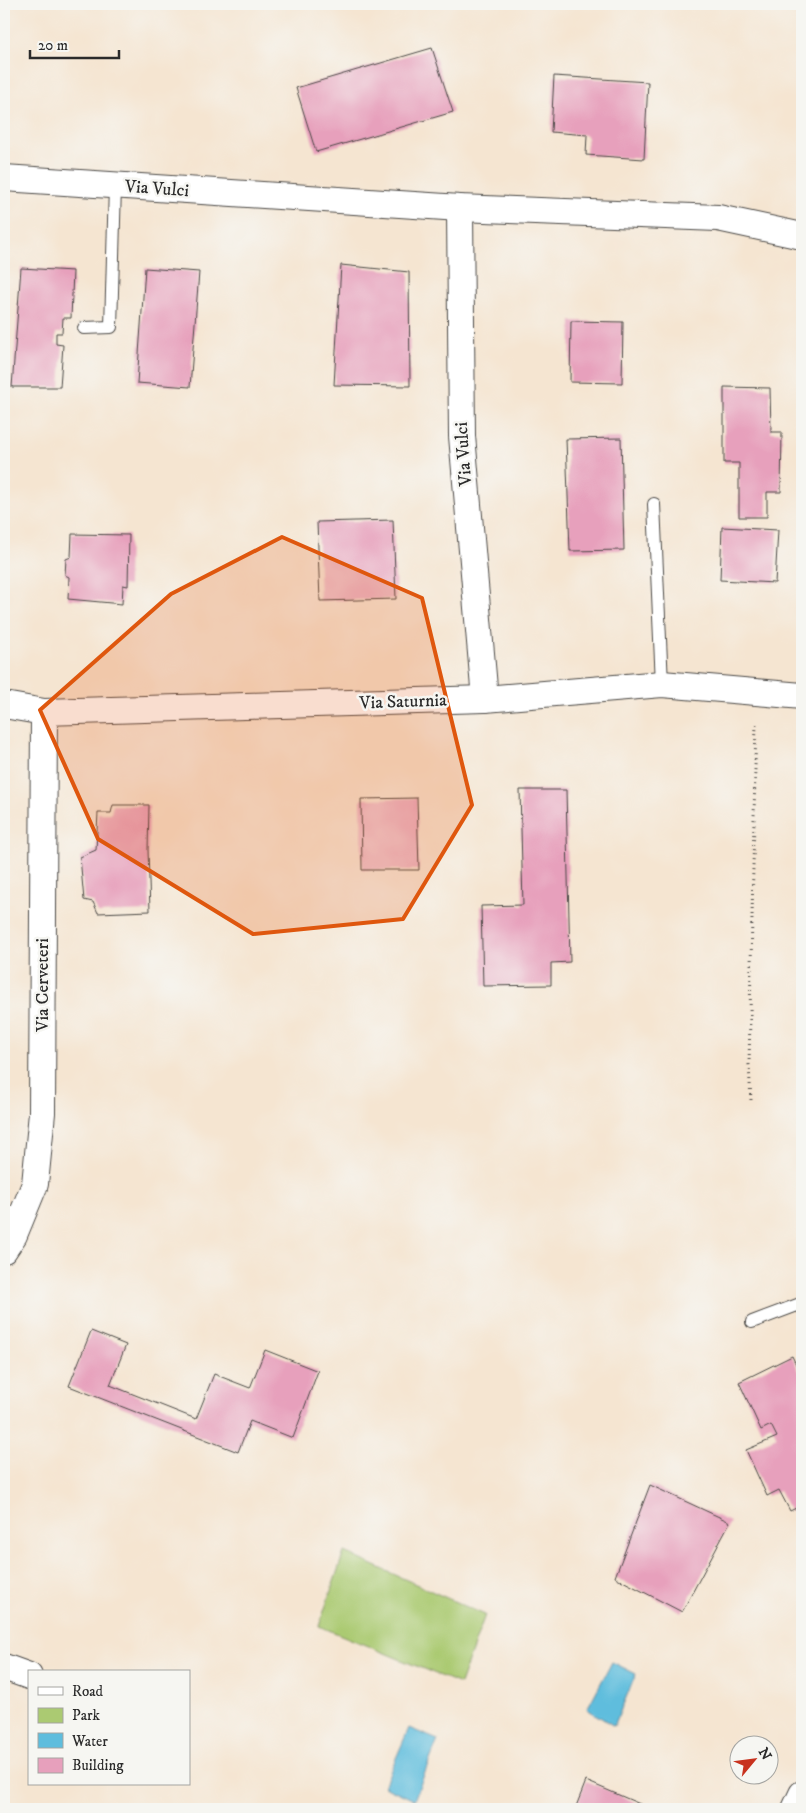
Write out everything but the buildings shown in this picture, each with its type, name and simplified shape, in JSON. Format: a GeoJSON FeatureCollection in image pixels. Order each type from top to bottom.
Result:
{"type":"FeatureCollection","features":[{"type":"Feature","properties":{"kind":"street","name":"Via Vulci"},"geometry":{"type":"LineString","coordinates":[[4,178],[460,208],[718,218],[802,236]]}},
{"type":"Feature","properties":{"kind":"street","name":"Via Vulci"},"geometry":{"type":"LineString","coordinates":[[460,208],[462,436],[485,699]]}},
{"type":"Feature","properties":{"kind":"street","name":"Via Saturnia"},"geometry":{"type":"LineString","coordinates":[[4,705],[44,712],[485,699],[662,684],[802,696]]}},
{"type":"Feature","properties":{"kind":"street","name":"Via Cerveteri"},"geometry":{"type":"LineString","coordinates":[[4,1250],[14,1235],[35,1184],[42,1113],[44,712]]}},
{"type":"Feature","properties":{"kind":"street"},"geometry":{"type":"LineString","coordinates":[[4,1668],[28,1676]]}},
{"type":"Feature","properties":{"kind":"street"},"geometry":{"type":"LineString","coordinates":[[795,1809],[802,1794]]}},
{"type":"Feature","properties":{"kind":"lane"},"geometry":{"type":"LineString","coordinates":[[84,328],[111,327],[115,186]]}},
{"type":"Feature","properties":{"kind":"lane"},"geometry":{"type":"LineString","coordinates":[[654,504],[662,684]]}},
{"type":"Feature","properties":{"kind":"lane"},"geometry":{"type":"LineString","coordinates":[[752,1322],[800,1304],[802,1308]]}},
{"type":"Feature","properties":{"kind":"path"},"geometry":{"type":"LineString","coordinates":[[751,1100],[749,1064],[757,693]]}},
{"type":"Feature","properties":{"kind":"highlighted area"},"geometry":{"type":"Polygon","coordinates":[[[282,537],[422,598],[472,805],[403,919],[253,934],[98,839],[40,710],[171,594],[282,537]]]}},
{"type":"Feature","properties":{"kind":"green space"},"geometry":{"type":"Polygon","coordinates":[[[344,1552],[485,1615],[460,1684],[319,1626],[344,1552]]]}},
{"type":"Feature","properties":{"kind":"water"},"geometry":{"type":"Polygon","coordinates":[[[612,1662],[636,1674],[614,1726],[587,1709],[612,1662]]]}},
{"type":"Feature","properties":{"kind":"water"},"geometry":{"type":"Polygon","coordinates":[[[409,1728],[438,1740],[414,1800],[384,1786],[409,1728]]]}}]}
